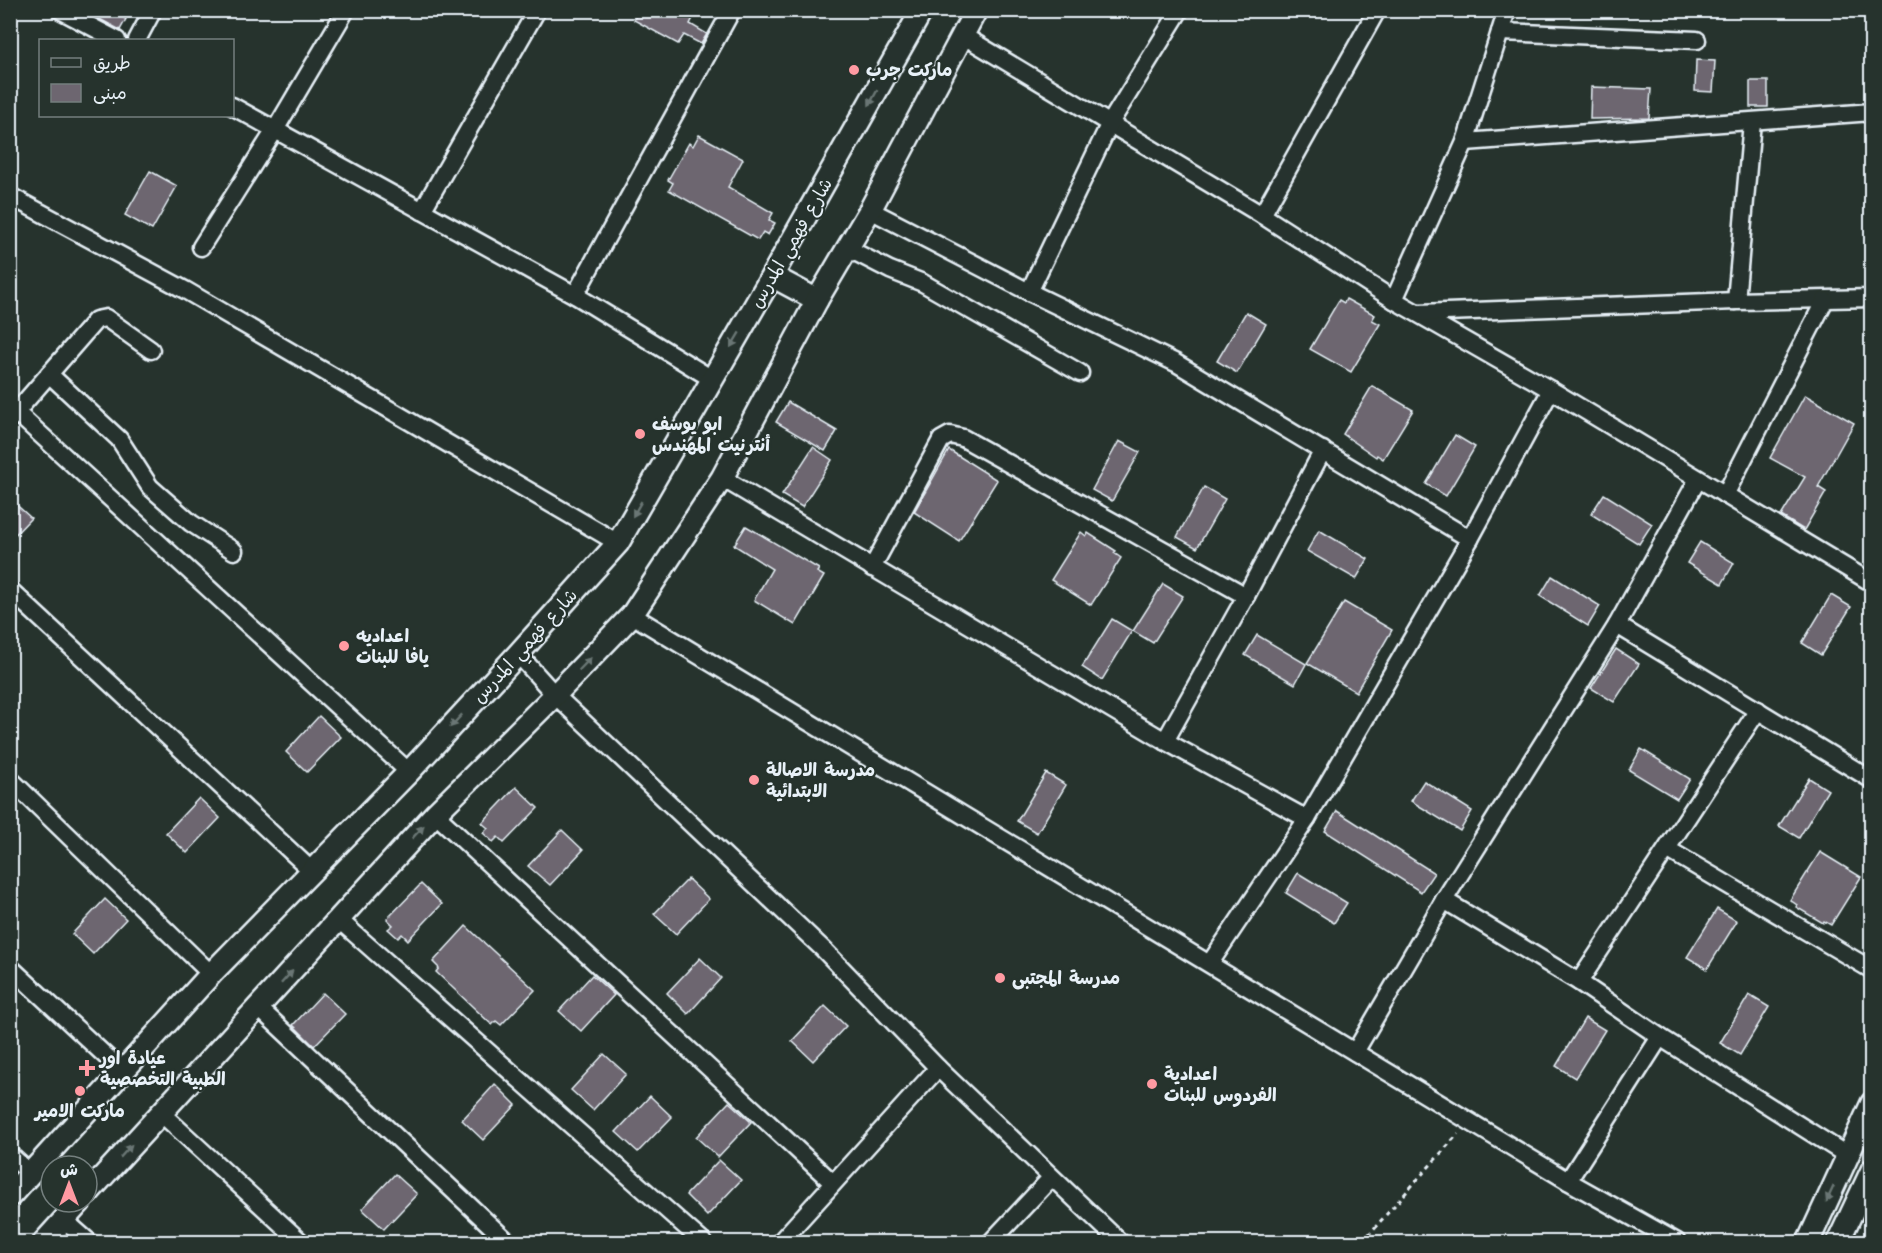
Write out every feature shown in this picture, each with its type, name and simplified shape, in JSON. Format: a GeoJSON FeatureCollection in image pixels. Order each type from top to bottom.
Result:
{"type":"FeatureCollection","features":[{"type":"Feature","properties":{"kind":"street"},"geometry":{"type":"LineString","coordinates":[[60,10],[115,39]]}},
{"type":"Feature","properties":{"kind":"street"},"geometry":{"type":"LineString","coordinates":[[138,39],[153,10]]}},
{"type":"Feature","properties":{"kind":"street"},"geometry":{"type":"LineString","coordinates":[[201,247],[275,130],[346,10]]}},
{"type":"Feature","properties":{"kind":"street"},"geometry":{"type":"LineString","coordinates":[[422,211],[537,10]]}},
{"type":"Feature","properties":{"kind":"street"},"geometry":{"type":"LineString","coordinates":[[575,295],[732,10]]}},
{"type":"Feature","properties":{"kind":"street","name":"شارع فهمي المدرس"},"geometry":{"type":"LineString","coordinates":[[10,1196],[212,974],[409,772],[618,543],[922,10]]}},
{"type":"Feature","properties":{"kind":"street"},"geometry":{"type":"LineString","coordinates":[[99,1181],[435,814],[632,615],[722,478],[817,300],[870,210],[976,10]]}},
{"type":"Feature","properties":{"kind":"street"},"geometry":{"type":"LineString","coordinates":[[1029,292],[1110,123],[1180,10]]}},
{"type":"Feature","properties":{"kind":"street"},"geometry":{"type":"LineString","coordinates":[[1262,215],[1377,10]]}},
{"type":"Feature","properties":{"kind":"street"},"geometry":{"type":"LineString","coordinates":[[1394,300],[1466,142],[1507,10]]}},
{"type":"Feature","properties":{"kind":"street"},"geometry":{"type":"LineString","coordinates":[[1500,32],[1697,40]]}},
{"type":"Feature","properties":{"kind":"street"},"geometry":{"type":"LineString","coordinates":[[962,35],[1262,215],[1394,300],[1869,577]]}},
{"type":"Feature","properties":{"kind":"street"},"geometry":{"type":"LineString","coordinates":[[234,107],[575,295],[712,379]]}},
{"type":"Feature","properties":{"kind":"street"},"geometry":{"type":"LineString","coordinates":[[1466,142],[1872,112]]}},
{"type":"Feature","properties":{"kind":"street"},"geometry":{"type":"LineString","coordinates":[[1736,301],[1752,122]]}},
{"type":"Feature","properties":{"kind":"street"},"geometry":{"type":"LineString","coordinates":[[10,196],[185,290],[618,543]]}},
{"type":"Feature","properties":{"kind":"street"},"geometry":{"type":"LineString","coordinates":[[870,210],[1029,292],[1176,363],[1470,539]]}},
{"type":"Feature","properties":{"kind":"street"},"geometry":{"type":"LineString","coordinates":[[847,248],[890,270],[923,283],[1080,373]]}},
{"type":"Feature","properties":{"kind":"street"},"geometry":{"type":"LineString","coordinates":[[772,276],[817,300]]}},
{"type":"Feature","properties":{"kind":"street"},"geometry":{"type":"LineString","coordinates":[[1418,313],[1872,298]]}},
{"type":"Feature","properties":{"kind":"street"},"geometry":{"type":"LineString","coordinates":[[1725,495],[1826,300]]}},
{"type":"Feature","properties":{"kind":"street"},"geometry":{"type":"LineString","coordinates":[[151,350],[106,318],[96,320],[14,416],[409,772]]}},
{"type":"Feature","properties":{"kind":"street"},"geometry":{"type":"LineString","coordinates":[[49,374],[119,438],[150,487],[191,522],[234,551]]}},
{"type":"Feature","properties":{"kind":"street"},"geometry":{"type":"LineString","coordinates":[[1210,963],[1307,819],[1470,539],[1551,390]]}},
{"type":"Feature","properties":{"kind":"street"},"geometry":{"type":"LineString","coordinates":[[872,568],[941,440],[950,435],[974,443],[1246,596]]}},
{"type":"Feature","properties":{"kind":"street"},"geometry":{"type":"LineString","coordinates":[[1165,741],[1246,596],[1323,450]]}},
{"type":"Feature","properties":{"kind":"street"},"geometry":{"type":"LineString","coordinates":[[722,478],[1165,741],[1307,819]]}},
{"type":"Feature","properties":{"kind":"street"},"geometry":{"type":"LineString","coordinates":[[1355,1052],[1444,900],[1617,625],[1698,479]]}},
{"type":"Feature","properties":{"kind":"street"},"geometry":{"type":"LineString","coordinates":[[10,590],[312,871]]}},
{"type":"Feature","properties":{"kind":"street"},"geometry":{"type":"LineString","coordinates":[[632,615],[1568,1181],[1677,1242]]}},
{"type":"Feature","properties":{"kind":"street"},"geometry":{"type":"LineString","coordinates":[[1617,625],[1872,780]]}},
{"type":"Feature","properties":{"kind":"street"},"geometry":{"type":"LineString","coordinates":[[518,654],[555,695],[824,949],[938,1068],[1120,1242]]}},
{"type":"Feature","properties":{"kind":"street"},"geometry":{"type":"LineString","coordinates":[[1579,982],[1758,710]]}},
{"type":"Feature","properties":{"kind":"street"},"geometry":{"type":"LineString","coordinates":[[10,779],[212,974]]}},
{"type":"Feature","properties":{"kind":"street"},"geometry":{"type":"LineString","coordinates":[[435,814],[833,1183]]}},
{"type":"Feature","properties":{"kind":"street"},"geometry":{"type":"LineString","coordinates":[[1667,849],[1872,970]]}},
{"type":"Feature","properties":{"kind":"street"},"geometry":{"type":"LineString","coordinates":[[1444,900],[1579,982],[1660,1037],[1848,1155]]}},
{"type":"Feature","properties":{"kind":"street"},"geometry":{"type":"LineString","coordinates":[[338,919],[703,1242]]}},
{"type":"Feature","properties":{"kind":"street"},"geometry":{"type":"LineString","coordinates":[[10,967],[122,1071]]}},
{"type":"Feature","properties":{"kind":"street"},"geometry":{"type":"LineString","coordinates":[[259,1008],[508,1242]]}},
{"type":"Feature","properties":{"kind":"street"},"geometry":{"type":"LineString","coordinates":[[1568,1181],[1660,1037]]}},
{"type":"Feature","properties":{"kind":"street"},"geometry":{"type":"LineString","coordinates":[[780,1242],[938,1068]]}},
{"type":"Feature","properties":{"kind":"street"},"geometry":{"type":"LineString","coordinates":[[1808,1242],[1872,1103]]}},
{"type":"Feature","properties":{"kind":"street"},"geometry":{"type":"LineString","coordinates":[[161,1113],[301,1242]]}},
{"type":"Feature","properties":{"kind":"street"},"geometry":{"type":"LineString","coordinates":[[10,1155],[30,1173]]}},
{"type":"Feature","properties":{"kind":"street"},"geometry":{"type":"LineString","coordinates":[[1838,1242],[1872,1170]]}},
{"type":"Feature","properties":{"kind":"street"},"geometry":{"type":"LineString","coordinates":[[991,1242],[1052,1178]]}},
{"type":"Feature","properties":{"kind":"street"},"geometry":{"type":"LineString","coordinates":[[44,1242],[69,1214]]}},
{"type":"Feature","properties":{"kind":"street"},"geometry":{"type":"LineString","coordinates":[[64,1220],[89,1242]]}},
{"type":"Feature","properties":{"kind":"path"},"geometry":{"type":"LineString","coordinates":[[1362,1242],[1470,1121]]}},
{"type":"Feature","properties":{"kind":"building"},"geometry":{"type":"Polygon","coordinates":[[[83,10],[123,10],[120,16],[126,19],[120,30],[83,10]]]}},
{"type":"Feature","properties":{"kind":"building"},"geometry":{"type":"Polygon","coordinates":[[[639,10],[680,10],[693,18],[690,24],[707,34],[701,44],[684,35],[678,44],[634,20],[639,10]]]}},
{"type":"Feature","properties":{"kind":"building"},"geometry":{"type":"Polygon","coordinates":[[[1696,60],[1715,61],[1713,92],[1695,91],[1696,60]]]}},
{"type":"Feature","properties":{"kind":"building"},"geometry":{"type":"Polygon","coordinates":[[[1750,81],[1768,81],[1768,107],[1750,107],[1750,81]]]}},
{"type":"Feature","properties":{"kind":"building"},"geometry":{"type":"Polygon","coordinates":[[[1591,87],[1651,89],[1649,118],[1590,119],[1591,87]]]}},
{"type":"Feature","properties":{"kind":"building"},"geometry":{"type":"Polygon","coordinates":[[[699,135],[743,159],[728,187],[773,213],[769,220],[775,223],[768,235],[763,232],[758,240],[669,190],[673,183],[668,180],[689,143],[693,146],[699,135]]]}},
{"type":"Feature","properties":{"kind":"building"},"geometry":{"type":"Polygon","coordinates":[[[150,171],[177,186],[152,230],[125,215],[150,171]]]}},
{"type":"Feature","properties":{"kind":"building"},"geometry":{"type":"Polygon","coordinates":[[[1346,299],[1375,315],[1372,320],[1380,324],[1351,372],[1310,349],[1339,300],[1344,303],[1346,299]]]}},
{"type":"Feature","properties":{"kind":"building"},"geometry":{"type":"Polygon","coordinates":[[[1246,312],[1266,324],[1237,373],[1217,361],[1246,312]]]}},
{"type":"Feature","properties":{"kind":"building"},"geometry":{"type":"Polygon","coordinates":[[[1372,386],[1413,410],[1383,459],[1377,455],[1376,457],[1343,434],[1372,386]]]}},
{"type":"Feature","properties":{"kind":"building"},"geometry":{"type":"Polygon","coordinates":[[[1805,395],[1854,423],[1818,487],[1826,492],[1804,530],[1781,516],[1805,477],[1770,458],[1805,395]]]}},
{"type":"Feature","properties":{"kind":"building"},"geometry":{"type":"Polygon","coordinates":[[[788,402],[837,431],[825,451],[776,422],[788,402]]]}},
{"type":"Feature","properties":{"kind":"building"},"geometry":{"type":"Polygon","coordinates":[[[1455,435],[1475,447],[1446,496],[1426,484],[1455,435]]]}},
{"type":"Feature","properties":{"kind":"building"},"geometry":{"type":"Polygon","coordinates":[[[1119,441],[1140,452],[1112,501],[1092,490],[1119,441]]]}},
{"type":"Feature","properties":{"kind":"building"},"geometry":{"type":"Polygon","coordinates":[[[813,447],[832,460],[802,507],[782,495],[813,447]]]}},
{"type":"Feature","properties":{"kind":"building"},"geometry":{"type":"Polygon","coordinates":[[[949,450],[997,480],[959,541],[914,512],[949,450]]]}},
{"type":"Feature","properties":{"kind":"building"},"geometry":{"type":"Polygon","coordinates":[[[1204,487],[1225,499],[1197,548],[1177,537],[1204,487]]]}},
{"type":"Feature","properties":{"kind":"building"},"geometry":{"type":"Polygon","coordinates":[[[1604,494],[1652,524],[1639,544],[1591,514],[1604,494]]]}},
{"type":"Feature","properties":{"kind":"building"},"geometry":{"type":"Polygon","coordinates":[[[10,499],[31,518],[10,540],[10,499]]]}},
{"type":"Feature","properties":{"kind":"building"},"geometry":{"type":"Polygon","coordinates":[[[746,526],[819,569],[817,572],[824,576],[795,625],[754,600],[772,569],[734,545],[746,526]]]}},
{"type":"Feature","properties":{"kind":"building"},"geometry":{"type":"Polygon","coordinates":[[[1319,530],[1368,559],[1356,579],[1307,551],[1319,530]]]}},
{"type":"Feature","properties":{"kind":"building"},"geometry":{"type":"Polygon","coordinates":[[[1081,532],[1086,536],[1088,533],[1116,551],[1114,553],[1121,558],[1091,605],[1051,580],[1081,532]]]}},
{"type":"Feature","properties":{"kind":"building"},"geometry":{"type":"Polygon","coordinates":[[[1700,542],[1734,563],[1722,584],[1687,563],[1700,542]]]}},
{"type":"Feature","properties":{"kind":"building"},"geometry":{"type":"Polygon","coordinates":[[[1552,576],[1600,606],[1588,626],[1540,596],[1552,576]]]}},
{"type":"Feature","properties":{"kind":"building"},"geometry":{"type":"Polygon","coordinates":[[[1163,584],[1183,596],[1153,643],[1133,631],[1163,584]]]}},
{"type":"Feature","properties":{"kind":"building"},"geometry":{"type":"Polygon","coordinates":[[[1831,595],[1851,607],[1821,655],[1802,643],[1831,595]]]}},
{"type":"Feature","properties":{"kind":"building"},"geometry":{"type":"Polygon","coordinates":[[[1344,602],[1392,630],[1356,692],[1307,663],[1344,602]]]}},
{"type":"Feature","properties":{"kind":"building"},"geometry":{"type":"Polygon","coordinates":[[[1112,619],[1132,631],[1102,680],[1082,667],[1112,619]]]}},
{"type":"Feature","properties":{"kind":"building"},"geometry":{"type":"Polygon","coordinates":[[[1257,635],[1306,664],[1295,684],[1245,655],[1257,635]]]}},
{"type":"Feature","properties":{"kind":"building"},"geometry":{"type":"Polygon","coordinates":[[[1616,649],[1639,664],[1614,702],[1591,688],[1616,649]]]}},
{"type":"Feature","properties":{"kind":"building"},"geometry":{"type":"Polygon","coordinates":[[[319,716],[341,737],[307,772],[286,752],[319,716]]]}},
{"type":"Feature","properties":{"kind":"building"},"geometry":{"type":"Polygon","coordinates":[[[1641,749],[1690,779],[1677,799],[1629,770],[1641,749]]]}},
{"type":"Feature","properties":{"kind":"building"},"geometry":{"type":"Polygon","coordinates":[[[1046,773],[1066,785],[1037,833],[1017,821],[1046,773]]]}},
{"type":"Feature","properties":{"kind":"building"},"geometry":{"type":"Polygon","coordinates":[[[1809,778],[1828,790],[1799,838],[1779,826],[1809,778]]]}},
{"type":"Feature","properties":{"kind":"building"},"geometry":{"type":"Polygon","coordinates":[[[1424,781],[1472,811],[1460,831],[1411,801],[1424,781]]]}},
{"type":"Feature","properties":{"kind":"building"},"geometry":{"type":"Polygon","coordinates":[[[516,787],[538,808],[504,843],[498,837],[493,842],[483,833],[488,828],[482,823],[516,787]]]}},
{"type":"Feature","properties":{"kind":"building"},"geometry":{"type":"Polygon","coordinates":[[[199,798],[220,818],[187,853],[166,833],[199,798]]]}},
{"type":"Feature","properties":{"kind":"building"},"geometry":{"type":"Polygon","coordinates":[[[1337,811],[1434,873],[1421,892],[1325,831],[1337,811]]]}},
{"type":"Feature","properties":{"kind":"building"},"geometry":{"type":"Polygon","coordinates":[[[562,830],[583,850],[550,885],[528,866],[562,830]]]}},
{"type":"Feature","properties":{"kind":"building"},"geometry":{"type":"Polygon","coordinates":[[[1820,852],[1861,877],[1831,925],[1824,921],[1823,923],[1796,907],[1797,905],[1790,900],[1820,852]]]}},
{"type":"Feature","properties":{"kind":"building"},"geometry":{"type":"Polygon","coordinates":[[[1298,873],[1347,903],[1334,923],[1286,893],[1298,873]]]}},
{"type":"Feature","properties":{"kind":"building"},"geometry":{"type":"Polygon","coordinates":[[[688,879],[709,899],[676,934],[654,914],[688,879]]]}},
{"type":"Feature","properties":{"kind":"building"},"geometry":{"type":"Polygon","coordinates":[[[421,884],[442,904],[408,940],[402,934],[398,938],[388,929],[393,925],[387,919],[421,884]]]}},
{"type":"Feature","properties":{"kind":"building"},"geometry":{"type":"Polygon","coordinates":[[[105,899],[126,919],[93,954],[72,934],[105,899]]]}},
{"type":"Feature","properties":{"kind":"building"},"geometry":{"type":"Polygon","coordinates":[[[1717,909],[1737,921],[1707,969],[1687,957],[1717,909]]]}},
{"type":"Feature","properties":{"kind":"building"},"geometry":{"type":"Polygon","coordinates":[[[466,926],[535,990],[501,1025],[496,1021],[492,1025],[436,972],[439,968],[433,962],[466,926]]]}},
{"type":"Feature","properties":{"kind":"building"},"geometry":{"type":"Polygon","coordinates":[[[700,958],[721,978],[688,1014],[667,993],[700,958]]]}},
{"type":"Feature","properties":{"kind":"building"},"geometry":{"type":"Polygon","coordinates":[[[592,975],[614,995],[581,1031],[559,1011],[592,975]]]}},
{"type":"Feature","properties":{"kind":"building"},"geometry":{"type":"Polygon","coordinates":[[[323,993],[345,1014],[314,1046],[293,1025],[323,993]]]}},
{"type":"Feature","properties":{"kind":"building"},"geometry":{"type":"Polygon","coordinates":[[[1749,995],[1769,1007],[1740,1055],[1720,1043],[1749,995]]]}},
{"type":"Feature","properties":{"kind":"building"},"geometry":{"type":"Polygon","coordinates":[[[825,1006],[846,1026],[813,1061],[792,1041],[825,1006]]]}},
{"type":"Feature","properties":{"kind":"building"},"geometry":{"type":"Polygon","coordinates":[[[1585,1018],[1605,1030],[1575,1078],[1556,1066],[1585,1018]]]}},
{"type":"Feature","properties":{"kind":"building"},"geometry":{"type":"Polygon","coordinates":[[[604,1054],[626,1074],[593,1110],[571,1090],[604,1054]]]}},
{"type":"Feature","properties":{"kind":"building"},"geometry":{"type":"Polygon","coordinates":[[[495,1084],[516,1105],[483,1140],[462,1120],[495,1084]]]}},
{"type":"Feature","properties":{"kind":"building"},"geometry":{"type":"Polygon","coordinates":[[[650,1096],[672,1117],[638,1152],[616,1132],[650,1096]]]}},
{"type":"Feature","properties":{"kind":"building"},"geometry":{"type":"Polygon","coordinates":[[[729,1102],[751,1122],[718,1157],[696,1137],[729,1102]]]}},
{"type":"Feature","properties":{"kind":"building"},"geometry":{"type":"Polygon","coordinates":[[[719,1160],[741,1180],[707,1216],[686,1195],[719,1160]]]}},
{"type":"Feature","properties":{"kind":"building"},"geometry":{"type":"Polygon","coordinates":[[[395,1174],[417,1194],[384,1229],[362,1209],[395,1174]]]}},
{"type":"Feature","properties":{"kind":"place","name":"ماركت جرب"},"geometry":{"type":"Point","coordinates":[854,70]}},
{"type":"Feature","properties":{"kind":"place","name":"ابو يوسف أنترنيت المهندس"},"geometry":{"type":"Point","coordinates":[640,434]}},
{"type":"Feature","properties":{"kind":"place","name":"اعداديه يافا للبنات"},"geometry":{"type":"Point","coordinates":[344,646]}},
{"type":"Feature","properties":{"kind":"place","name":"مدرسة الاصالة الابتدائية"},"geometry":{"type":"Point","coordinates":[754,780]}},
{"type":"Feature","properties":{"kind":"place","name":"مدرسة المجتبى"},"geometry":{"type":"Point","coordinates":[1000,978]}},
{"type":"Feature","properties":{"kind":"place","name":"عيادة اور الطبية التخصصية"},"geometry":{"type":"Point","coordinates":[87,1068]}},
{"type":"Feature","properties":{"kind":"place","name":"اعدادية الفردوس للبنات"},"geometry":{"type":"Point","coordinates":[1152,1084]}},
{"type":"Feature","properties":{"kind":"place","name":"ماركت الامير"},"geometry":{"type":"Point","coordinates":[80,1091]}}]}
